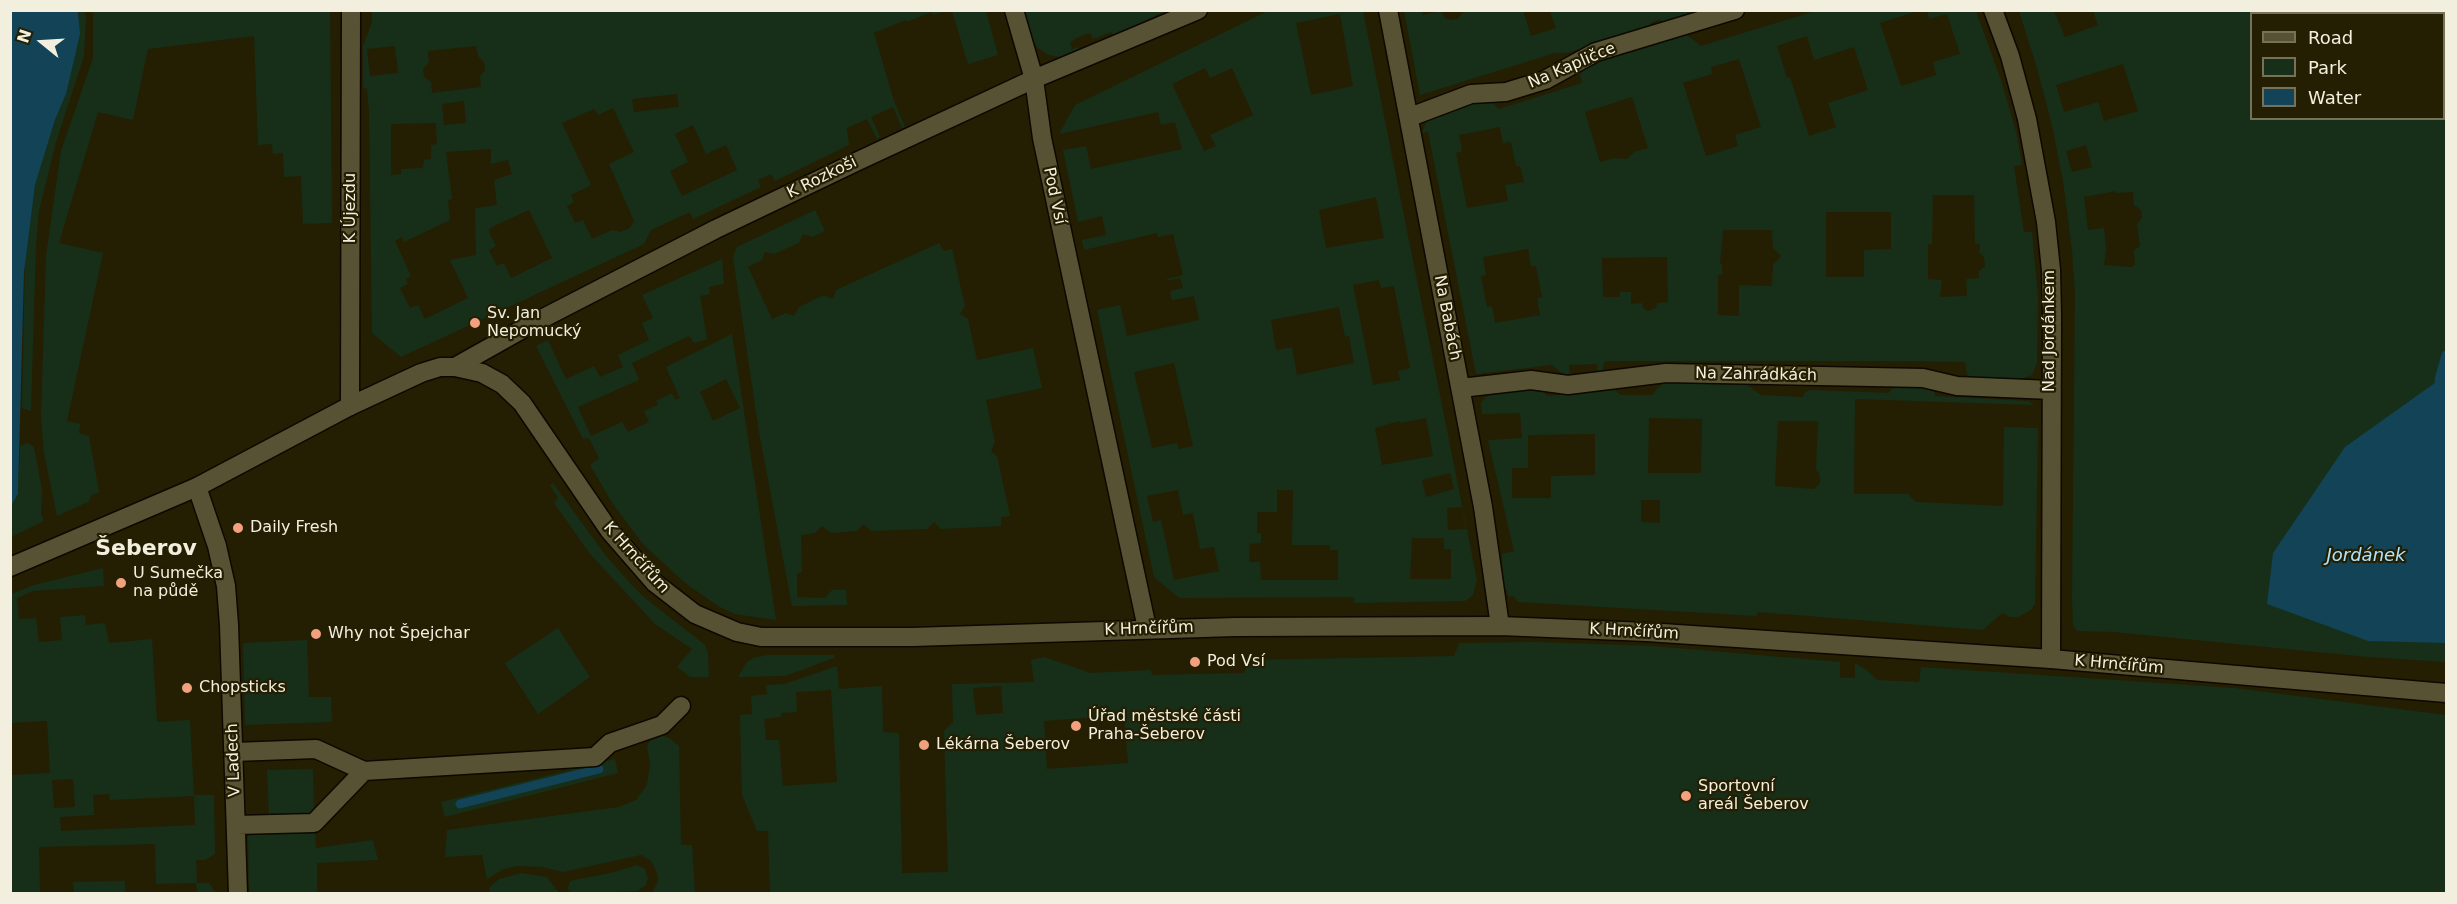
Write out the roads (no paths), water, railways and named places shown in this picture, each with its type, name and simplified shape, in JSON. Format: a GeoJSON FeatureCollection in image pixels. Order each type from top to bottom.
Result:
{"type":"FeatureCollection","features":[{"type":"Feature","properties":{"kind":"street","name":"K Újezdu"},"geometry":{"type":"LineString","coordinates":[[350,406],[351,10]]}},
{"type":"Feature","properties":{"kind":"street","name":"Pod Vsí"},"geometry":{"type":"LineString","coordinates":[[1014,10],[1034,79],[1042,138],[1147,628]]}},
{"type":"Feature","properties":{"kind":"street","name":"K Rozkoši"},"geometry":{"type":"LineString","coordinates":[[455,367],[528,326],[716,229],[1034,79],[1198,10]]}},
{"type":"Feature","properties":{"kind":"street","name":"Na Babách"},"geometry":{"type":"LineString","coordinates":[[1388,10],[1483,507],[1500,626]]}},
{"type":"Feature","properties":{"kind":"street","name":"Na Kapličce"},"geometry":{"type":"LineString","coordinates":[[1410,117],[1471,94],[1506,93],[1545,80],[1596,52],[1735,10]]}},
{"type":"Feature","properties":{"kind":"street","name":"Nad Jordánkem"},"geometry":{"type":"LineString","coordinates":[[1992,10],[2010,56],[2027,119],[2046,222],[2052,315],[2051,659]]}},
{"type":"Feature","properties":{"kind":"street","name":"K Hrnčířům"},"geometry":{"type":"LineString","coordinates":[[10,567],[196,487],[350,406],[421,373],[440,367],[455,367],[482,374],[502,384],[522,403],[609,530],[640,567],[673,599],[694,614],[737,632],[782,638],[939,636],[1147,628],[1500,626],[1647,632],[2051,659],[2446,693]]}},
{"type":"Feature","properties":{"kind":"street","name":"Na Zahrádkách"},"geometry":{"type":"LineString","coordinates":[[1461,388],[1531,380],[1568,385],[1666,373],[1923,378],[1957,386],[2051,390]]}},
{"type":"Feature","properties":{"kind":"street","name":"V Ladech"},"geometry":{"type":"LineString","coordinates":[[196,487],[217,546],[226,586],[238,894]]}},
{"type":"Feature","properties":{"kind":"street"},"geometry":{"type":"LineString","coordinates":[[234,752],[316,749],[364,771],[595,758],[610,743],[662,725],[681,706]]}},
{"type":"Feature","properties":{"kind":"street"},"geometry":{"type":"LineString","coordinates":[[236,825],[314,823],[364,771]]}},
{"type":"Feature","properties":{"kind":"water"},"geometry":{"type":"Polygon","coordinates":[[[11,10],[78,11],[80,34],[66,94],[55,120],[35,185],[24,272],[18,494],[11,506],[11,10]]]}},
{"type":"Feature","properties":{"kind":"water","name":"Jordánek"},"geometry":{"type":"Polygon","coordinates":[[[2446,375],[2446,643],[2368,641],[2267,604],[2273,553],[2345,447],[2446,375]]]}},
{"type":"Feature","properties":{"kind":"waterway"},"geometry":{"type":"LineString","coordinates":[[2439,380],[2446,355]]}},
{"type":"Feature","properties":{"kind":"waterway"},"geometry":{"type":"LineString","coordinates":[[460,804],[599,769]]}},
{"type":"Feature","properties":{"kind":"place","name":"Sv. Jan Nepomucký"},"geometry":{"type":"Point","coordinates":[475,323]}},
{"type":"Feature","properties":{"kind":"place","name":"Daily Fresh"},"geometry":{"type":"Point","coordinates":[238,528]}},
{"type":"Feature","properties":{"kind":"place","name":"U Sumečka na půdě"},"geometry":{"type":"Point","coordinates":[121,583]}},
{"type":"Feature","properties":{"kind":"place","name":"Why not Špejchar"},"geometry":{"type":"Point","coordinates":[316,634]}},
{"type":"Feature","properties":{"kind":"place","name":"Pod Vsí"},"geometry":{"type":"Point","coordinates":[1195,662]}},
{"type":"Feature","properties":{"kind":"place","name":"Chopsticks"},"geometry":{"type":"Point","coordinates":[187,688]}},
{"type":"Feature","properties":{"kind":"place","name":"Úřad městské části Praha-Šeberov"},"geometry":{"type":"Point","coordinates":[1076,726]}},
{"type":"Feature","properties":{"kind":"place","name":"Lékárna Šeberov"},"geometry":{"type":"Point","coordinates":[924,745]}},
{"type":"Feature","properties":{"kind":"place","name":"Sportovní areál Šeberov"},"geometry":{"type":"Point","coordinates":[1686,796]}},
{"type":"Feature","properties":{"kind":"district","name":"Šeberov"},"geometry":{"type":"Point","coordinates":[146,549]}}]}
